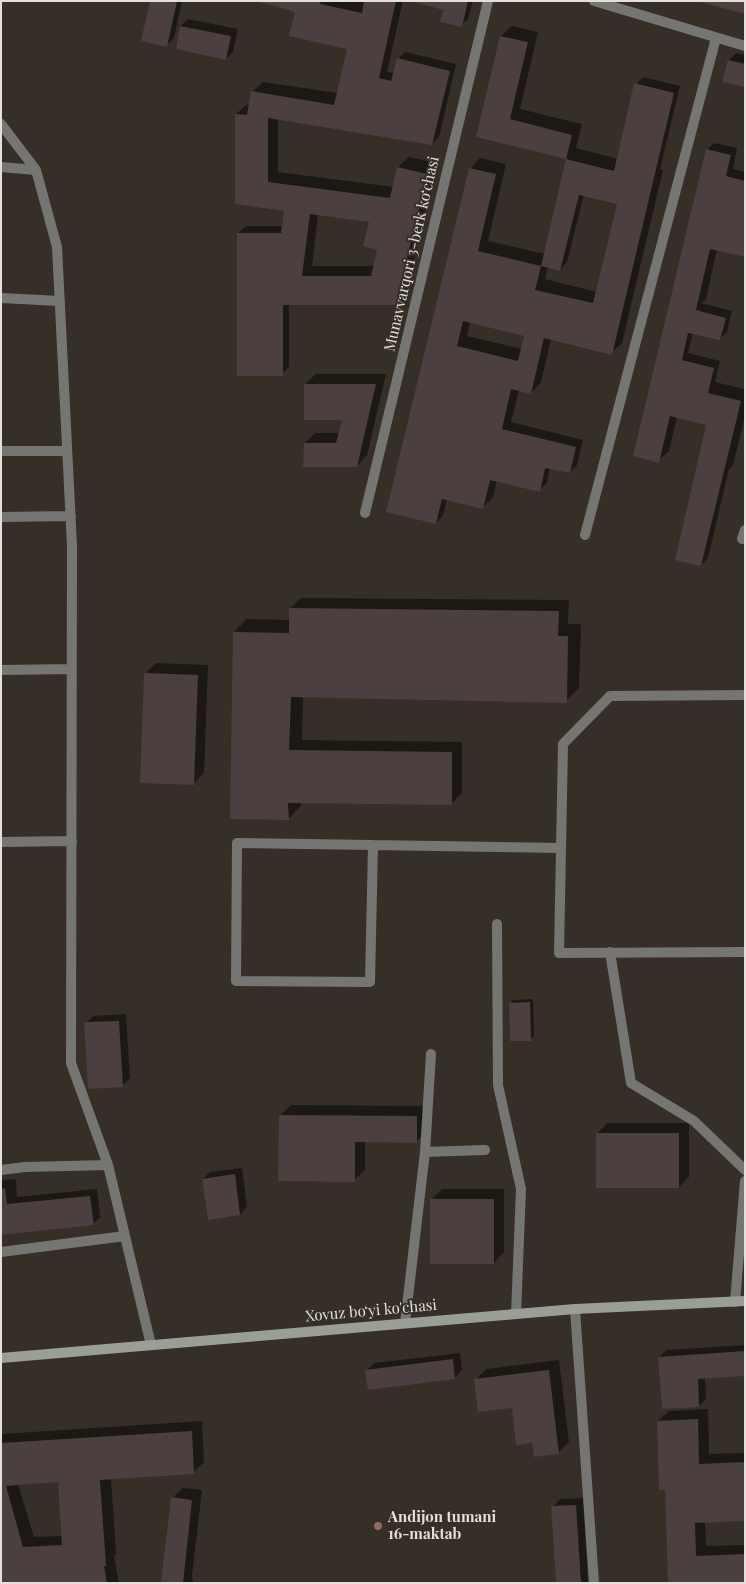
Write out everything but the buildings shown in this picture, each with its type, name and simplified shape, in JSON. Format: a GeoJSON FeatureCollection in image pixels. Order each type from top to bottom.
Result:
{"type":"FeatureCollection","features":[{"type":"Feature","properties":{"kind":"main road","name":"Xovuz bo‘yi ko'chasi"},"geometry":{"type":"LineString","coordinates":[[1,1358],[575,1309],[740,1301]]}},
{"type":"Feature","properties":{"kind":"street","name":"Munavvarqori 3-berk koʻchasi"},"geometry":{"type":"LineString","coordinates":[[366,513],[488,1]]}},
{"type":"Feature","properties":{"kind":"street"},"geometry":{"type":"LineString","coordinates":[[594,1],[745,46]]}},
{"type":"Feature","properties":{"kind":"street"},"geometry":{"type":"LineString","coordinates":[[585,535],[716,38]]}},
{"type":"Feature","properties":{"kind":"street"},"geometry":{"type":"LineString","coordinates":[[1,124],[36,170],[57,247],[72,546],[71,1063],[108,1165],[151,1345]]}},
{"type":"Feature","properties":{"kind":"street"},"geometry":{"type":"LineString","coordinates":[[1,167],[36,170]]}},
{"type":"Feature","properties":{"kind":"street"},"geometry":{"type":"LineString","coordinates":[[1,298],[60,301]]}},
{"type":"Feature","properties":{"kind":"street"},"geometry":{"type":"LineString","coordinates":[[1,451],[67,451]]}},
{"type":"Feature","properties":{"kind":"street"},"geometry":{"type":"LineString","coordinates":[[1,517],[71,516]]}},
{"type":"Feature","properties":{"kind":"street"},"geometry":{"type":"LineString","coordinates":[[745,530],[742,539],[745,539]]}},
{"type":"Feature","properties":{"kind":"street"},"geometry":{"type":"LineString","coordinates":[[1,670],[72,669]]}},
{"type":"Feature","properties":{"kind":"street"},"geometry":{"type":"LineString","coordinates":[[745,695],[610,696],[563,744],[559,953],[745,952]]}},
{"type":"Feature","properties":{"kind":"street"},"geometry":{"type":"LineString","coordinates":[[1,842],[72,841]]}},
{"type":"Feature","properties":{"kind":"street"},"geometry":{"type":"LineString","coordinates":[[373,845],[370,982],[236,981],[236,843],[373,845],[561,848]]}},
{"type":"Feature","properties":{"kind":"street"},"geometry":{"type":"LineString","coordinates":[[497,924],[498,1085],[521,1189],[516,1314]]}},
{"type":"Feature","properties":{"kind":"street"},"geometry":{"type":"LineString","coordinates":[[610,952],[631,1083],[694,1121],[745,1170]]}},
{"type":"Feature","properties":{"kind":"street"},"geometry":{"type":"LineString","coordinates":[[406,1323],[425,1152],[431,1054]]}},
{"type":"Feature","properties":{"kind":"street"},"geometry":{"type":"LineString","coordinates":[[425,1152],[485,1150]]}},
{"type":"Feature","properties":{"kind":"street"},"geometry":{"type":"LineString","coordinates":[[1,1170],[25,1167],[108,1165]]}},
{"type":"Feature","properties":{"kind":"street"},"geometry":{"type":"LineString","coordinates":[[740,1301],[745,1181]]}},
{"type":"Feature","properties":{"kind":"street"},"geometry":{"type":"LineString","coordinates":[[1,1252],[125,1236]]}},
{"type":"Feature","properties":{"kind":"street"},"geometry":{"type":"LineString","coordinates":[[575,1309],[594,1583]]}},
{"type":"Feature","properties":{"kind":"place","name":"Andijon tumani 16-maktab"},"geometry":{"type":"Point","coordinates":[378,1526]}}]}
